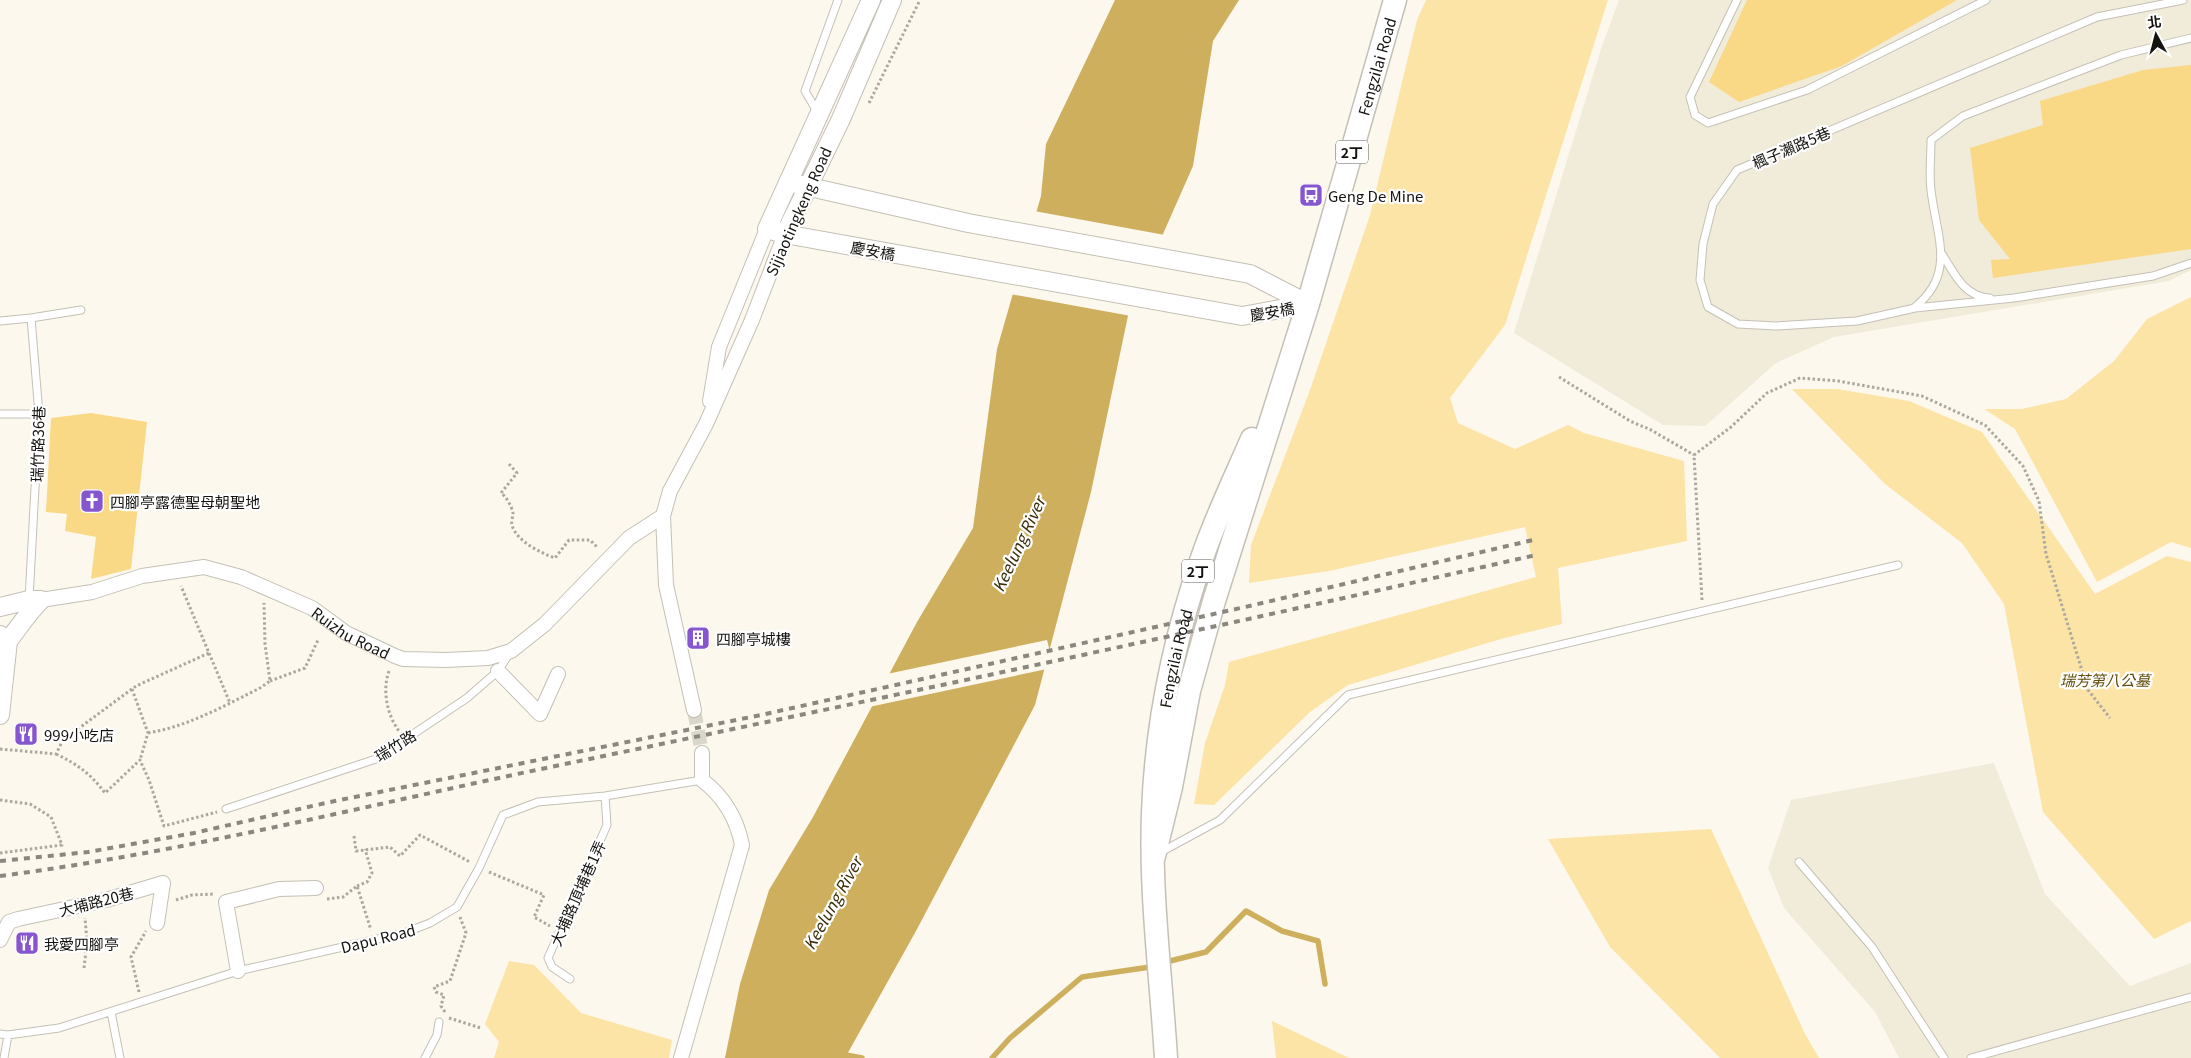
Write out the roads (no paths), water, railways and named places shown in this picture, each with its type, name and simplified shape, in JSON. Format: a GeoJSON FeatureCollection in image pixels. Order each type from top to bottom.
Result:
{"type":"FeatureCollection","features":[{"type":"Feature","properties":{"kind":"main road","name":"Fengzilai Road"},"geometry":{"type":"LineString","coordinates":[[1166,1058],[1154,856],[1171,787],[1189,691],[1212,610],[1308,304],[1395,0]]}},
{"type":"Feature","properties":{"kind":"street","name":"Sijiaotingkeng Road"},"geometry":{"type":"LineString","coordinates":[[706,424],[718,347],[767,228],[871,0]]}},
{"type":"Feature","properties":{"kind":"street","name":"Sijiaotingkeng Road"},"geometry":{"type":"LineString","coordinates":[[662,516],[670,491],[706,424],[752,320],[785,234],[841,119],[892,0]]}},
{"type":"Feature","properties":{"kind":"street","name":"慶安橋"},"geometry":{"type":"LineString","coordinates":[[788,182],[968,223],[1250,274],[1308,304]]}},
{"type":"Feature","properties":{"kind":"street","name":"慶安橋"},"geometry":{"type":"LineString","coordinates":[[767,228],[785,234],[1242,316],[1308,304]]}},
{"type":"Feature","properties":{"kind":"street","name":"Ruizhu Road"},"geometry":{"type":"LineString","coordinates":[[0,608],[35,600],[92,592],[142,576],[204,567],[241,576],[312,608],[346,634],[395,656],[446,660],[488,658],[511,651],[545,624],[629,538],[662,516]]}},
{"type":"Feature","properties":{"kind":"street"},"geometry":{"type":"LineString","coordinates":[[662,516],[666,585],[694,710]]}},
{"type":"Feature","properties":{"kind":"street"},"geometry":{"type":"LineString","coordinates":[[0,715],[4,638],[18,628],[35,600]]}},
{"type":"Feature","properties":{"kind":"street"},"geometry":{"type":"LineString","coordinates":[[498,671],[540,714],[558,674]]}},
{"type":"Feature","properties":{"kind":"street"},"geometry":{"type":"LineString","coordinates":[[681,1058],[742,845],[739,829],[729,810],[714,790],[702,780],[702,753]]}},
{"type":"Feature","properties":{"kind":"street","name":"大埔路20巷"},"geometry":{"type":"LineString","coordinates":[[0,940],[8,922],[84,905],[163,883],[157,923]]}},
{"type":"Feature","properties":{"kind":"street"},"geometry":{"type":"LineString","coordinates":[[238,971],[226,902],[279,889],[316,888]]}},
{"type":"Feature","properties":{"kind":"lane"},"geometry":{"type":"LineString","coordinates":[[818,113],[805,91],[838,0]]}},
{"type":"Feature","properties":{"kind":"lane"},"geometry":{"type":"LineString","coordinates":[[1737,0],[1690,97],[1695,115],[1708,123],[1807,90],[1986,0]]}},
{"type":"Feature","properties":{"kind":"lane","name":"楓子瀨路5巷"},"geometry":{"type":"LineString","coordinates":[[2014,298],[1915,308],[1857,321],[1776,326],[1738,324],[1708,307],[1700,280],[1703,244],[1714,204],[1737,170],[2096,18],[2183,0]]}},
{"type":"Feature","properties":{"kind":"lane"},"geometry":{"type":"LineString","coordinates":[[1915,308],[1927,298],[1942,268],[1942,254],[1931,189],[1931,140],[1963,116],[2121,55],[2191,38]]}},
{"type":"Feature","properties":{"kind":"lane"},"geometry":{"type":"LineString","coordinates":[[1942,254],[1963,288],[1983,298],[2014,298],[2153,276],[2191,263]]}},
{"type":"Feature","properties":{"kind":"lane"},"geometry":{"type":"LineString","coordinates":[[0,321],[82,310]]}},
{"type":"Feature","properties":{"kind":"lane","name":"瑞竹路36巷"},"geometry":{"type":"LineString","coordinates":[[31,318],[39,414],[35,600]]}},
{"type":"Feature","properties":{"kind":"lane"},"geometry":{"type":"LineString","coordinates":[[0,414],[39,414]]}},
{"type":"Feature","properties":{"kind":"lane"},"geometry":{"type":"LineString","coordinates":[[1154,856],[1220,820],[1348,695],[1898,565]]}},
{"type":"Feature","properties":{"kind":"lane","name":"瑞竹路"},"geometry":{"type":"LineString","coordinates":[[226,809],[376,759],[467,698],[498,671],[511,651]]}},
{"type":"Feature","properties":{"kind":"lane","name":"Dapu Road"},"geometry":{"type":"LineString","coordinates":[[4,1035],[59,1028],[238,971],[404,933],[430,923],[457,907],[479,867],[503,815],[538,802],[605,796],[702,780]]}},
{"type":"Feature","properties":{"kind":"lane","name":"大埔路頂埔巷1弄"},"geometry":{"type":"LineString","coordinates":[[570,979],[552,967],[548,958],[607,825],[605,796]]}},
{"type":"Feature","properties":{"kind":"lane"},"geometry":{"type":"LineString","coordinates":[[1799,862],[1872,947],[1944,1058]]}},
{"type":"Feature","properties":{"kind":"lane"},"geometry":{"type":"LineString","coordinates":[[1971,1058],[2191,997]]}},
{"type":"Feature","properties":{"kind":"lane"},"geometry":{"type":"LineString","coordinates":[[111,1012],[120,1058]]}},
{"type":"Feature","properties":{"kind":"lane"},"geometry":{"type":"LineString","coordinates":[[425,1058],[437,1035],[439,1022]]}},
{"type":"Feature","properties":{"kind":"lane"},"geometry":{"type":"LineString","coordinates":[[4,1035],[4,1058]]}},
{"type":"Feature","properties":{"kind":"water","name":"Keelung River"},"geometry":{"type":"Polygon","coordinates":[[[1115,0],[1239,0],[1213,41],[1193,166],[1129,311],[1091,492],[1035,705],[916,931],[845,1058],[725,1058],[740,984],[769,890],[813,817],[917,622],[973,528],[997,349],[1041,196],[1046,144],[1115,0]]]}},
{"type":"Feature","properties":{"kind":"waterway"},"geometry":{"type":"LineString","coordinates":[[1170,961],[1206,952],[1246,911],[1282,931],[1318,941],[1325,984]]}},
{"type":"Feature","properties":{"kind":"waterway"},"geometry":{"type":"LineString","coordinates":[[992,1058],[1010,1038],[1082,977],[1150,967]]}},
{"type":"Feature","properties":{"kind":"waterway"},"geometry":{"type":"LineString","coordinates":[[842,1058],[846,1055],[862,1058]]}},
{"type":"Feature","properties":{"kind":"tunnel"},"geometry":{"type":"LineString","coordinates":[[694,710],[702,753]]}},
{"type":"Feature","properties":{"kind":"railway"},"geometry":{"type":"LineString","coordinates":[[0,861],[88,852],[194,833],[330,802],[761,715],[1245,607],[1533,540]]}},
{"type":"Feature","properties":{"kind":"railway"},"geometry":{"type":"LineString","coordinates":[[0,876],[69,866],[272,828],[541,769],[915,691],[1536,555]]}},
{"type":"Feature","properties":{"kind":"place","name":"Geng De Mine"},"geometry":{"type":"Point","coordinates":[1311,195]}},
{"type":"Feature","properties":{"kind":"place","name":"四腳亭露德聖母朝聖地"},"geometry":{"type":"Point","coordinates":[92,501]}},
{"type":"Feature","properties":{"kind":"place","name":"四腳亭城樓"},"geometry":{"type":"Point","coordinates":[698,638]}},
{"type":"Feature","properties":{"kind":"place","name":"999小吃店"},"geometry":{"type":"Point","coordinates":[26,734]}},
{"type":"Feature","properties":{"kind":"place","name":"我愛四腳亭"},"geometry":{"type":"Point","coordinates":[27,943]}},
{"type":"Feature","properties":{"kind":"park label","name":"瑞芳第八公墓"},"geometry":{"type":"Point","coordinates":[2105,679]}}]}
